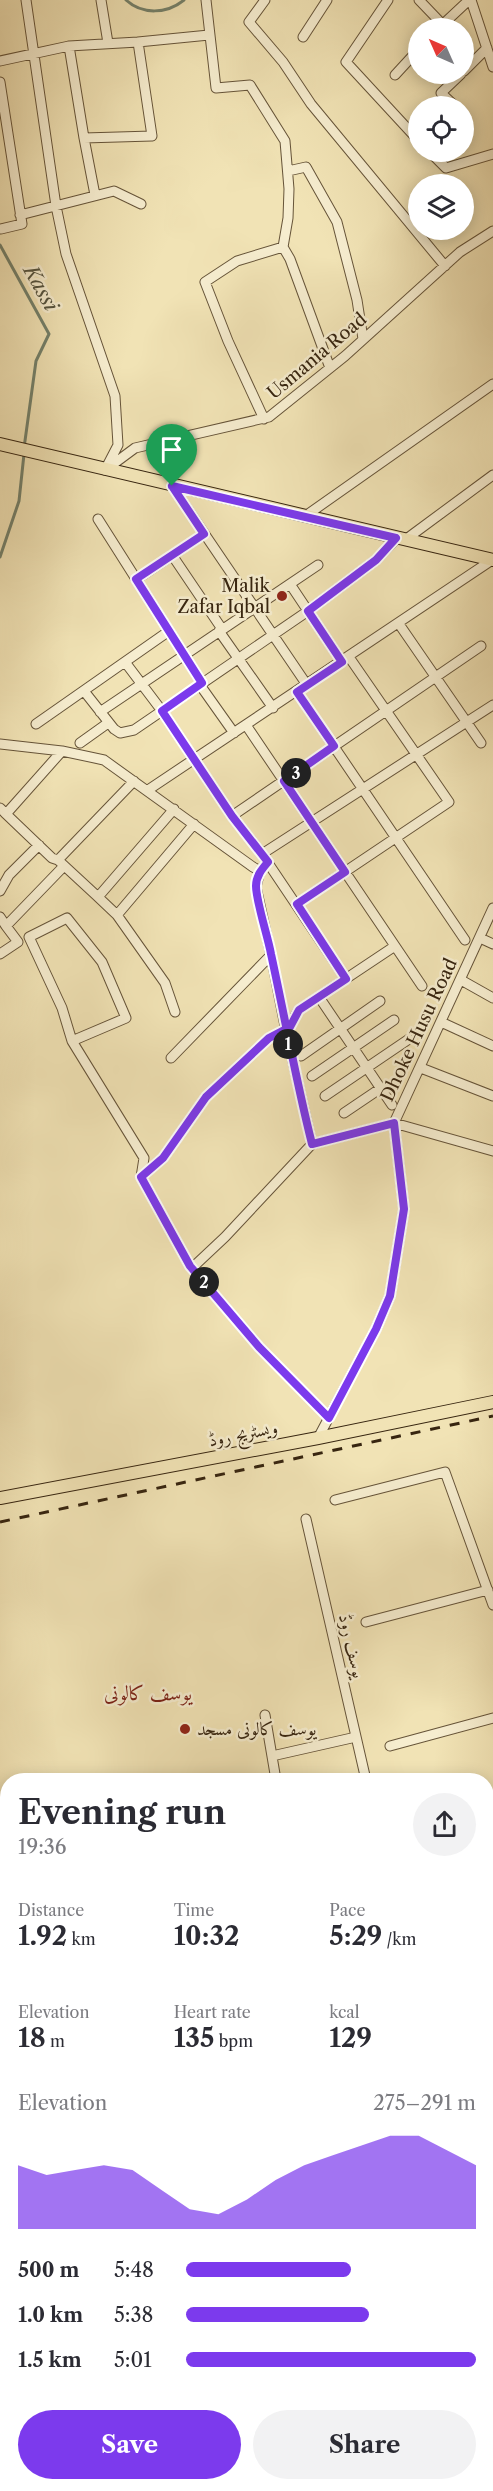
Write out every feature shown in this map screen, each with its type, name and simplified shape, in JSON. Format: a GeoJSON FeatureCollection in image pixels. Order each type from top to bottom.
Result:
{"type":"FeatureCollection","features":[{"type":"Feature","properties":{"kind":"main road"},"geometry":{"type":"LineString","coordinates":[[1,445],[492,560]]}},
{"type":"Feature","properties":{"kind":"main road","name":"ویسٹریج روڈ"},"geometry":{"type":"LineString","coordinates":[[0,1498],[318,1438],[493,1402]]}},
{"type":"Feature","properties":{"kind":"street"},"geometry":{"type":"LineString","coordinates":[[26,0],[56,206],[66,254],[115,396],[118,445],[105,470]]}},
{"type":"Feature","properties":{"kind":"street"},"geometry":{"type":"LineString","coordinates":[[101,0],[108,44]]}},
{"type":"Feature","properties":{"kind":"street"},"geometry":{"type":"LineString","coordinates":[[206,0],[216,88],[250,85],[285,141],[288,171],[288,218],[282,247],[290,259],[330,368]]}},
{"type":"Feature","properties":{"kind":"street"},"geometry":{"type":"LineString","coordinates":[[265,0],[249,22],[283,62],[311,104],[445,266]]}},
{"type":"Feature","properties":{"kind":"street"},"geometry":{"type":"LineString","coordinates":[[303,37],[327,0]]}},
{"type":"Feature","properties":{"kind":"street"},"geometry":{"type":"LineString","coordinates":[[388,0],[346,62],[408,129]]}},
{"type":"Feature","properties":{"kind":"street"},"geometry":{"type":"LineString","coordinates":[[419,0],[434,18]]}},
{"type":"Feature","properties":{"kind":"street"},"geometry":{"type":"LineString","coordinates":[[451,18],[470,0],[493,67]]}},
{"type":"Feature","properties":{"kind":"street"},"geometry":{"type":"LineString","coordinates":[[0,61],[69,46],[209,35]]}},
{"type":"Feature","properties":{"kind":"street"},"geometry":{"type":"LineString","coordinates":[[84,138],[152,136],[138,42]]}},
{"type":"Feature","properties":{"kind":"street"},"geometry":{"type":"LineString","coordinates":[[69,46],[95,195]]}},
{"type":"Feature","properties":{"kind":"street"},"geometry":{"type":"LineString","coordinates":[[474,60],[487,48]]}},
{"type":"Feature","properties":{"kind":"street"},"geometry":{"type":"LineString","coordinates":[[395,75],[408,61]]}},
{"type":"Feature","properties":{"kind":"street"},"geometry":{"type":"LineString","coordinates":[[0,82],[22,224],[1,229]]}},
{"type":"Feature","properties":{"kind":"street"},"geometry":{"type":"LineString","coordinates":[[444,96],[441,93],[450,84]]}},
{"type":"Feature","properties":{"kind":"street"},"geometry":{"type":"LineString","coordinates":[[0,153],[10,151]]}},
{"type":"Feature","properties":{"kind":"street"},"geometry":{"type":"LineString","coordinates":[[474,160],[493,154]]}},
{"type":"Feature","properties":{"kind":"street"},"geometry":{"type":"LineString","coordinates":[[440,162],[446,168],[466,162]]}},
{"type":"Feature","properties":{"kind":"street"},"geometry":{"type":"LineString","coordinates":[[288,171],[306,167],[336,222],[357,300],[363,339]]}},
{"type":"Feature","properties":{"kind":"street"},"geometry":{"type":"LineString","coordinates":[[20,215],[114,190],[141,204]]}},
{"type":"Feature","properties":{"kind":"street","name":"Usmania Road"},"geometry":{"type":"LineString","coordinates":[[105,470],[135,448],[269,417],[330,368],[460,252],[493,231]]}},
{"type":"Feature","properties":{"kind":"street"},"geometry":{"type":"LineString","coordinates":[[264,419],[228,341],[205,282],[237,261],[282,247]]}},
{"type":"Feature","properties":{"kind":"street"},"geometry":{"type":"LineString","coordinates":[[304,517],[493,384]]}},
{"type":"Feature","properties":{"kind":"street"},"geometry":{"type":"LineString","coordinates":[[84,691],[108,723],[120,733],[127,733],[308,611],[400,539],[493,475]]}},
{"type":"Feature","properties":{"kind":"street"},"geometry":{"type":"LineString","coordinates":[[172,486],[308,685]]}},
{"type":"Feature","properties":{"kind":"street"},"geometry":{"type":"LineString","coordinates":[[98,519],[234,734]]}},
{"type":"Feature","properties":{"kind":"street"},"geometry":{"type":"LineString","coordinates":[[136,579],[204,534]]}},
{"type":"Feature","properties":{"kind":"street"},"geometry":{"type":"LineString","coordinates":[[172,555],[221,630],[237,659],[273,708]]}},
{"type":"Feature","properties":{"kind":"street"},"geometry":{"type":"LineString","coordinates":[[148,790],[492,560]]}},
{"type":"Feature","properties":{"kind":"street"},"geometry":{"type":"LineString","coordinates":[[100,712],[318,565]]}},
{"type":"Feature","properties":{"kind":"street"},"geometry":{"type":"LineString","coordinates":[[290,584],[308,611],[386,711],[449,802],[297,904]]}},
{"type":"Feature","properties":{"kind":"street"},"geometry":{"type":"LineString","coordinates":[[399,624],[481,743]]}},
{"type":"Feature","properties":{"kind":"street"},"geometry":{"type":"LineString","coordinates":[[36,724],[169,632]]}},
{"type":"Feature","properties":{"kind":"street"},"geometry":{"type":"LineString","coordinates":[[232,816],[481,646]]}},
{"type":"Feature","properties":{"kind":"street"},"geometry":{"type":"LineString","coordinates":[[125,662],[162,711],[232,816],[265,858],[346,979]]}},
{"type":"Feature","properties":{"kind":"street"},"geometry":{"type":"LineString","coordinates":[[297,692],[465,940]]}},
{"type":"Feature","properties":{"kind":"street"},"geometry":{"type":"LineString","coordinates":[[312,1144],[256,887],[265,858],[311,823],[493,705]]}},
{"type":"Feature","properties":{"kind":"street"},"geometry":{"type":"LineString","coordinates":[[80,742],[108,723]]}},
{"type":"Feature","properties":{"kind":"street"},"geometry":{"type":"LineString","coordinates":[[246,725],[422,986]]}},
{"type":"Feature","properties":{"kind":"street"},"geometry":{"type":"LineString","coordinates":[[0,744],[62,751],[104,760],[260,871]]}},
{"type":"Feature","properties":{"kind":"street"},"geometry":{"type":"LineString","coordinates":[[62,751],[3,811],[117,915],[165,983],[176,1012]]}},
{"type":"Feature","properties":{"kind":"street"},"geometry":{"type":"LineString","coordinates":[[0,954],[18,942],[2,923],[61,863],[134,781]]}},
{"type":"Feature","properties":{"kind":"street"},"geometry":{"type":"LineString","coordinates":[[98,897],[174,809]]}},
{"type":"Feature","properties":{"kind":"street"},"geometry":{"type":"LineString","coordinates":[[117,915],[194,824]]}},
{"type":"Feature","properties":{"kind":"street"},"geometry":{"type":"LineString","coordinates":[[0,891],[9,875],[39,845]]}},
{"type":"Feature","properties":{"kind":"street","name":"Dhoke Husu Road"},"geometry":{"type":"LineString","coordinates":[[318,1438],[376,1329],[390,1296],[404,1209],[394,1123],[493,908]]}},
{"type":"Feature","properties":{"kind":"street"},"geometry":{"type":"LineString","coordinates":[[72,1041],[126,1018],[102,962],[67,918],[29,938],[62,1008],[72,1041],[144,1158],[141,1177],[192,1268],[259,1347],[329,1418]]}},
{"type":"Feature","properties":{"kind":"street"},"geometry":{"type":"LineString","coordinates":[[480,938],[493,944]]}},
{"type":"Feature","properties":{"kind":"street"},"geometry":{"type":"LineString","coordinates":[[141,1177],[163,1158],[206,1097],[269,1038],[286,1031],[299,1010],[395,946]]}},
{"type":"Feature","properties":{"kind":"street"},"geometry":{"type":"LineString","coordinates":[[171,1058],[272,955]]}},
{"type":"Feature","properties":{"kind":"street"},"geometry":{"type":"LineString","coordinates":[[461,980],[493,998]]}},
{"type":"Feature","properties":{"kind":"street"},"geometry":{"type":"LineString","coordinates":[[319,997],[392,1104]]}},
{"type":"Feature","properties":{"kind":"street"},"geometry":{"type":"LineString","coordinates":[[301,1056],[380,1001]]}},
{"type":"Feature","properties":{"kind":"street"},"geometry":{"type":"LineString","coordinates":[[312,1076],[393,1020]]}},
{"type":"Feature","properties":{"kind":"street"},"geometry":{"type":"LineString","coordinates":[[441,1023],[493,1046]]}},
{"type":"Feature","properties":{"kind":"street"},"geometry":{"type":"LineString","coordinates":[[325,1096],[409,1039]]}},
{"type":"Feature","properties":{"kind":"street"},"geometry":{"type":"LineString","coordinates":[[421,1068],[493,1095]]}},
{"type":"Feature","properties":{"kind":"street"},"geometry":{"type":"LineString","coordinates":[[344,1113],[381,1088]]}},
{"type":"Feature","properties":{"kind":"street"},"geometry":{"type":"LineString","coordinates":[[192,1268],[225,1237],[312,1144],[394,1123],[493,1151]]}},
{"type":"Feature","properties":{"kind":"street"},"geometry":{"type":"LineString","coordinates":[[335,1500],[443,1471],[447,1473],[493,1605]]}},
{"type":"Feature","properties":{"kind":"street","name":"یوسف روڈ"},"geometry":{"type":"LineString","coordinates":[[306,1519],[364,1773]]}},
{"type":"Feature","properties":{"kind":"street"},"geometry":{"type":"LineString","coordinates":[[366,1622],[488,1590]]}},
{"type":"Feature","properties":{"kind":"street"},"geometry":{"type":"LineString","coordinates":[[266,1715],[275,1773]]}},
{"type":"Feature","properties":{"kind":"street"},"geometry":{"type":"LineString","coordinates":[[390,1746],[493,1718]]}},
{"type":"Feature","properties":{"kind":"street"},"geometry":{"type":"LineString","coordinates":[[272,1756],[356,1737]]}},
{"type":"Feature","properties":{"kind":"waterway","name":"Kassi"},"geometry":{"type":"LineString","coordinates":[[126,0],[139,8],[155,11],[170,8],[184,0]]}},
{"type":"Feature","properties":{"kind":"waterway","name":"Kassi"},"geometry":{"type":"LineString","coordinates":[[0,245],[49,334],[36,361],[24,448]]}},
{"type":"Feature","properties":{"kind":"waterway","name":"Kassi"},"geometry":{"type":"LineString","coordinates":[[0,557],[19,501],[24,454]]}},
{"type":"Feature","properties":{"kind":"railway"},"geometry":{"type":"LineString","coordinates":[[0,1522],[493,1416]]}},
{"type":"Feature","properties":{"kind":"place","name":"Malik Zafar Iqbal"},"geometry":{"type":"Point","coordinates":[282,596]}},
{"type":"Feature","properties":{"kind":"place","name":"یوسف کالونی مسجد"},"geometry":{"type":"Point","coordinates":[185,1729]}},
{"type":"Feature","properties":{"kind":"district","name":"یوسف کالونی"},"geometry":{"type":"Point","coordinates":[148,1693]}},
{"type":"Feature","properties":{"kind":"route"},"geometry":{"type":"LineString","coordinates":[[172,486],[204,534],[136,579],[202,683],[162,711],[232,816],[268,862],[260,871],[256,887],[272,955],[286,1031],[298,1089],[312,1144],[394,1123],[404,1209],[390,1296],[376,1329],[329,1418],[259,1347],[190,1266],[141,1177],[163,1158],[206,1097],[269,1038],[286,1031],[299,1010],[346,979],[297,904],[345,872],[284,781],[334,746],[297,692],[342,662],[308,611],[381,556],[396,538],[172,486]]}}]}
